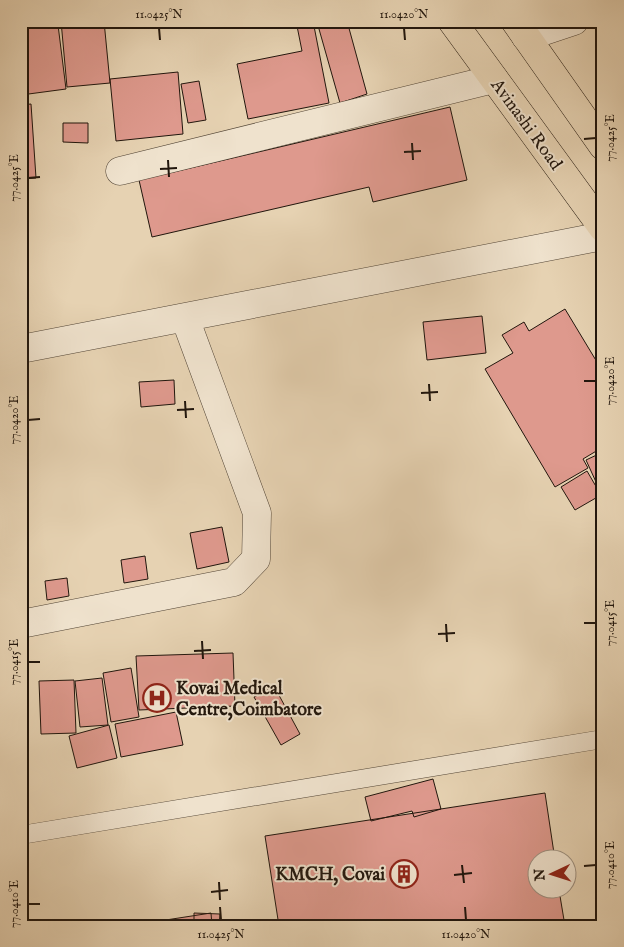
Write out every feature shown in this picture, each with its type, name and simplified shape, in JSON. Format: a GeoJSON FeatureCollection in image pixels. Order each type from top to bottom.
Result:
{"type":"FeatureCollection","features":[{"type":"Feature","properties":{"kind":"main road","name":"Avinashi Road"},"geometry":{"type":"LineString","coordinates":[[452,21],[603,228]]}},
{"type":"Feature","properties":{"kind":"main road"},"geometry":{"type":"LineString","coordinates":[[521,29],[603,146]]}},
{"type":"Feature","properties":{"kind":"street"},"geometry":{"type":"LineString","coordinates":[[521,29],[574,21]]}},
{"type":"Feature","properties":{"kind":"street"},"geometry":{"type":"LineString","coordinates":[[120,171],[494,79]]}},
{"type":"Feature","properties":{"kind":"street"},"geometry":{"type":"LineString","coordinates":[[21,349],[603,236]]}},
{"type":"Feature","properties":{"kind":"street"},"geometry":{"type":"LineString","coordinates":[[21,624],[234,582],[256,559],[257,513],[185,318]]}},
{"type":"Feature","properties":{"kind":"lane"},"geometry":{"type":"LineString","coordinates":[[21,836],[603,738]]}},
{"type":"Feature","properties":{"kind":"building"},"geometry":{"type":"Polygon","coordinates":[[[61,21],[104,21],[110,83],[67,87],[61,21]]]}},
{"type":"Feature","properties":{"kind":"building"},"geometry":{"type":"Polygon","coordinates":[[[296,21],[313,21],[329,103],[248,119],[237,64],[302,51],[296,21]]]}},
{"type":"Feature","properties":{"kind":"building"},"geometry":{"type":"Polygon","coordinates":[[[347,21],[367,94],[340,103],[317,22],[347,21]]]}},
{"type":"Feature","properties":{"kind":"building"},"geometry":{"type":"Polygon","coordinates":[[[58,25],[66,89],[21,95],[21,29],[58,25]]]}},
{"type":"Feature","properties":{"kind":"building"},"geometry":{"type":"Polygon","coordinates":[[[178,72],[183,134],[116,141],[110,79],[178,72]]]}},
{"type":"Feature","properties":{"kind":"building"},"geometry":{"type":"Polygon","coordinates":[[[199,81],[206,120],[188,123],[181,84],[199,81]]]}},
{"type":"Feature","properties":{"kind":"building"},"geometry":{"type":"Polygon","coordinates":[[[31,104],[36,178],[21,179],[21,105],[31,104]]]}},
{"type":"Feature","properties":{"kind":"building"},"geometry":{"type":"Polygon","coordinates":[[[450,107],[467,180],[373,202],[369,187],[152,237],[139,180],[450,107]]]}},
{"type":"Feature","properties":{"kind":"building"},"geometry":{"type":"Polygon","coordinates":[[[63,123],[88,123],[88,143],[63,142],[63,123]]]}},
{"type":"Feature","properties":{"kind":"building"},"geometry":{"type":"Polygon","coordinates":[[[565,309],[603,372],[603,447],[583,459],[588,468],[555,487],[485,369],[513,353],[502,335],[524,322],[529,331],[565,309]]]}},
{"type":"Feature","properties":{"kind":"building"},"geometry":{"type":"Polygon","coordinates":[[[482,316],[486,353],[427,360],[423,322],[482,316]]]}},
{"type":"Feature","properties":{"kind":"building"},"geometry":{"type":"Polygon","coordinates":[[[174,380],[175,404],[141,407],[139,382],[174,380]]]}},
{"type":"Feature","properties":{"kind":"building"},"geometry":{"type":"Polygon","coordinates":[[[603,452],[603,492],[601,493],[586,460],[603,452]]]}},
{"type":"Feature","properties":{"kind":"building"},"geometry":{"type":"Polygon","coordinates":[[[587,471],[601,495],[575,510],[561,487],[587,471]]]}},
{"type":"Feature","properties":{"kind":"building"},"geometry":{"type":"Polygon","coordinates":[[[222,527],[229,562],[197,569],[190,533],[222,527]]]}},
{"type":"Feature","properties":{"kind":"building"},"geometry":{"type":"Polygon","coordinates":[[[145,556],[148,579],[124,583],[121,560],[145,556]]]}},
{"type":"Feature","properties":{"kind":"building"},"geometry":{"type":"Polygon","coordinates":[[[67,578],[69,596],[47,600],[45,581],[67,578]]]}},
{"type":"Feature","properties":{"kind":"building"},"geometry":{"type":"Polygon","coordinates":[[[233,653],[235,706],[139,710],[136,656],[233,653]]]}},
{"type":"Feature","properties":{"kind":"building"},"geometry":{"type":"Polygon","coordinates":[[[131,668],[139,717],[111,722],[103,673],[131,668]]]}},
{"type":"Feature","properties":{"kind":"building"},"geometry":{"type":"Polygon","coordinates":[[[102,678],[108,725],[80,727],[75,681],[102,678]]]}},
{"type":"Feature","properties":{"kind":"building"},"geometry":{"type":"Polygon","coordinates":[[[74,680],[76,733],[41,734],[39,681],[74,680]]]}},
{"type":"Feature","properties":{"kind":"building"},"geometry":{"type":"Polygon","coordinates":[[[274,686],[300,734],[281,745],[254,697],[274,686]]]}},
{"type":"Feature","properties":{"kind":"building"},"geometry":{"type":"Polygon","coordinates":[[[176,712],[183,745],[121,757],[115,724],[176,712]]]}},
{"type":"Feature","properties":{"kind":"building"},"geometry":{"type":"Polygon","coordinates":[[[109,725],[117,758],[77,768],[69,736],[109,725]]]}},
{"type":"Feature","properties":{"kind":"building"},"geometry":{"type":"Polygon","coordinates":[[[433,779],[441,809],[414,817],[412,811],[371,821],[365,797],[433,779]]]}},
{"type":"Feature","properties":{"kind":"building","name":"KMCH, Covai"},"geometry":{"type":"Polygon","coordinates":[[[545,793],[554,850],[526,850],[526,900],[561,900],[565,926],[279,926],[265,836],[545,793]]]}},
{"type":"Feature","properties":{"kind":"building"},"geometry":{"type":"Polygon","coordinates":[[[194,913],[220,914],[219,926],[194,926],[194,913]]]}},
{"type":"Feature","properties":{"kind":"building"},"geometry":{"type":"Polygon","coordinates":[[[211,913],[212,926],[127,926],[211,913]]]}},
{"type":"Feature","properties":{"kind":"place","name":"Kovai Medical Centre,Coimbatore"},"geometry":{"type":"Point","coordinates":[157,698]}},
{"type":"Feature","properties":{"kind":"place","name":"KMCH, Covai"},"geometry":{"type":"Point","coordinates":[404,874]}}]}
